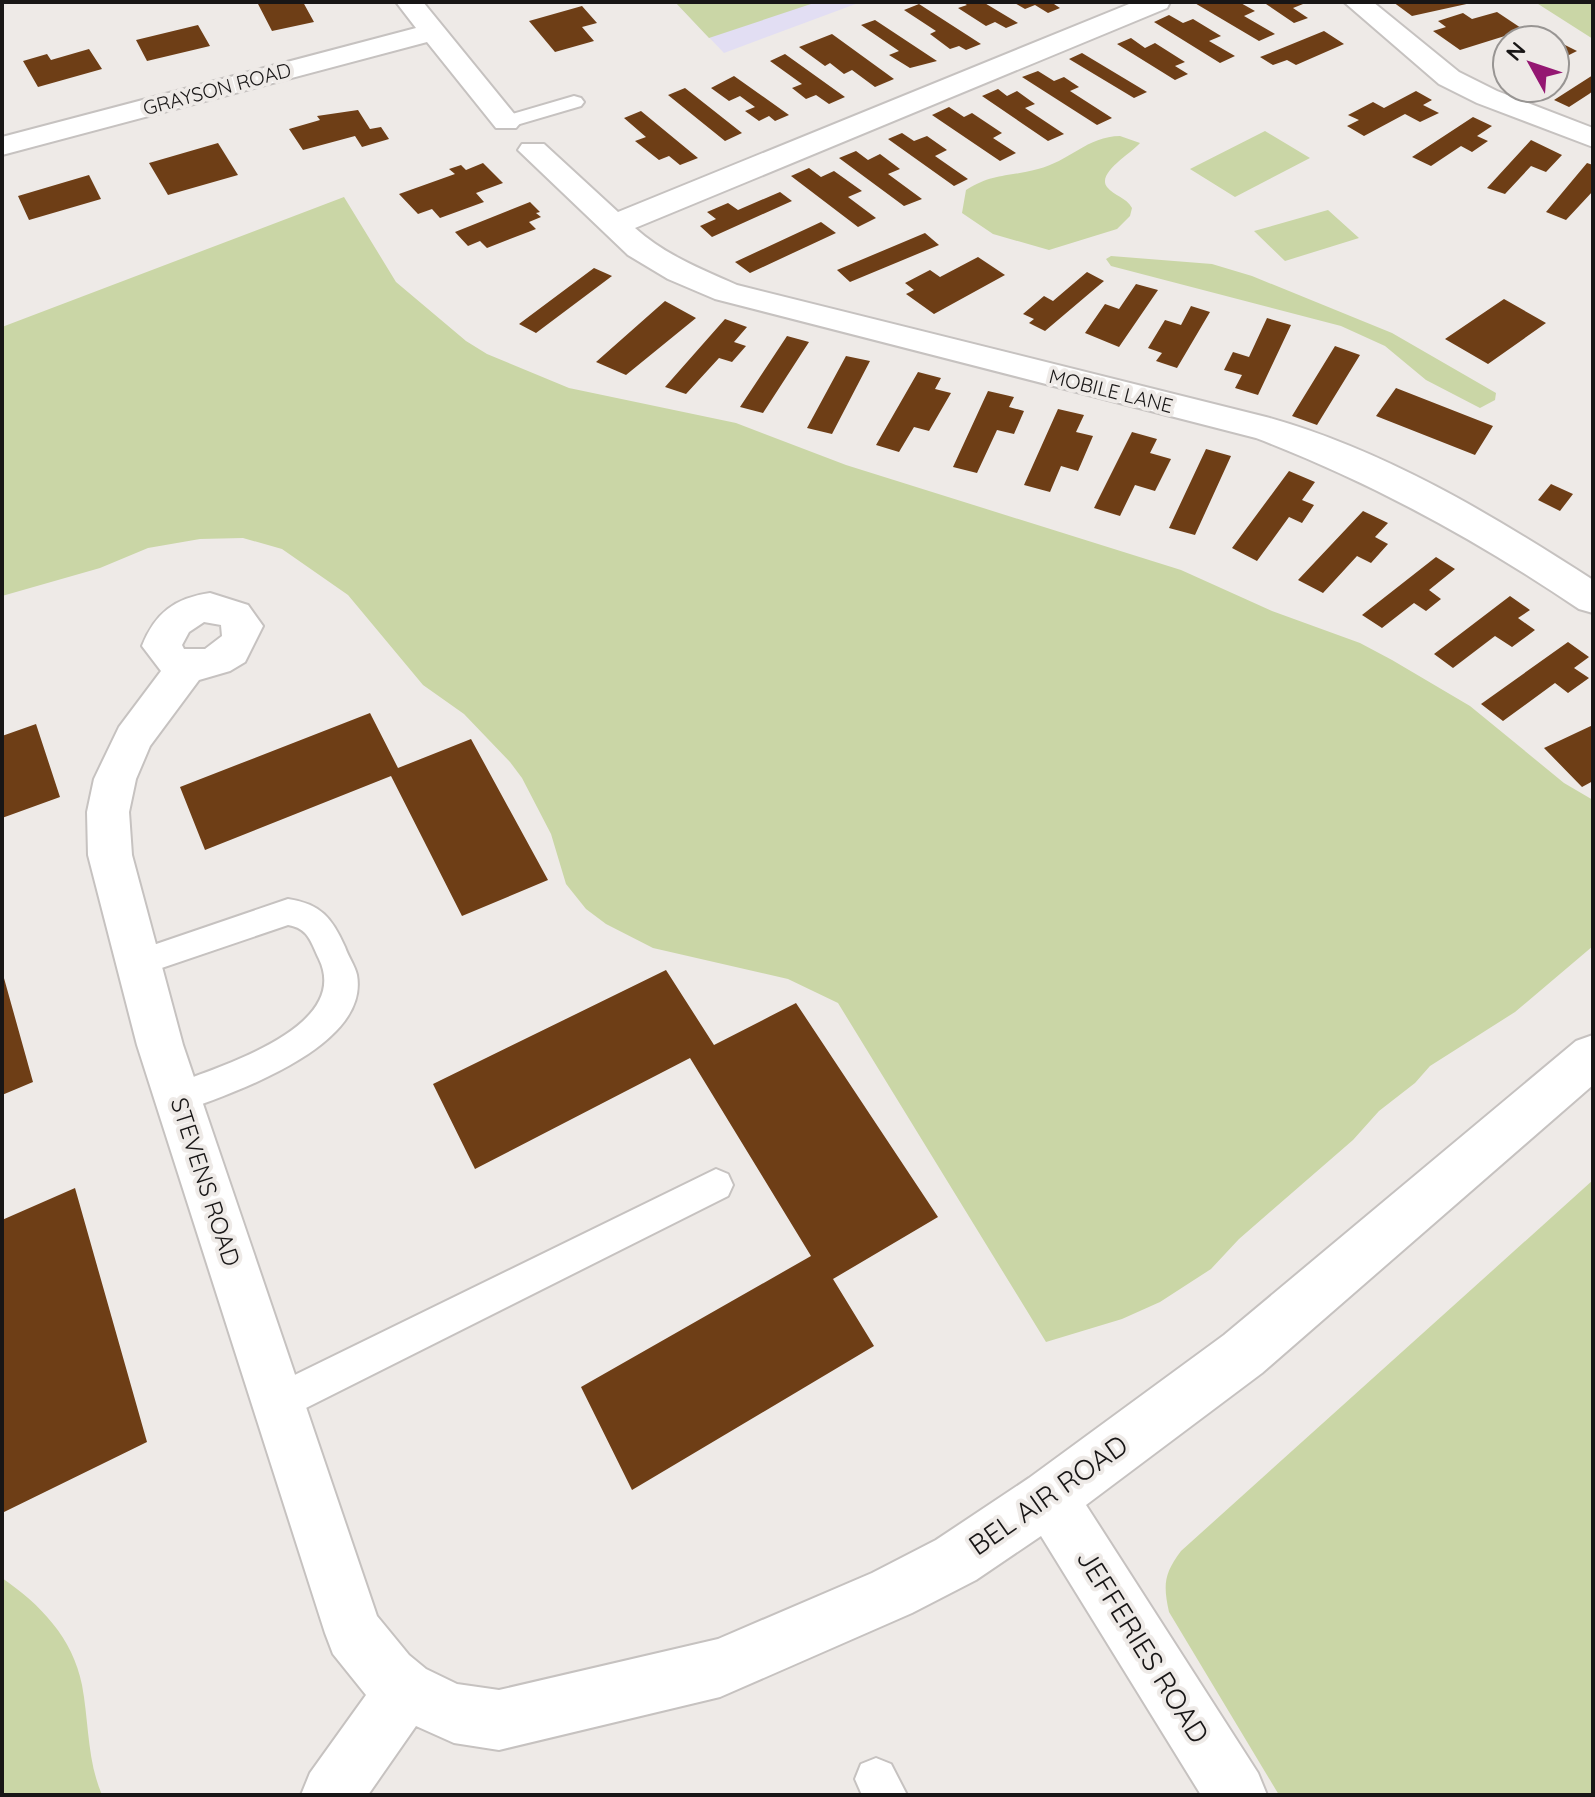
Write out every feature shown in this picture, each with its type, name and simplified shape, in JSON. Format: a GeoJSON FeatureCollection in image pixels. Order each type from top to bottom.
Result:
{"type":"FeatureCollection","features":[{"type":"Feature","properties":{"kind":"street"},"geometry":{"type":"LineString","coordinates":[[409,2],[506,122]]}},
{"type":"Feature","properties":{"kind":"street"},"geometry":{"type":"LineString","coordinates":[[612,226],[1157,2]]}},
{"type":"Feature","properties":{"kind":"street"},"geometry":{"type":"LineString","coordinates":[[1357,2],[1449,78],[1487,97],[1593,138]]}},
{"type":"Feature","properties":{"kind":"street","name":"GRAYSON ROAD"},"geometry":{"type":"LineString","coordinates":[[2,146],[433,32]]}},
{"type":"Feature","properties":{"kind":"street","name":"MOBILE LANE"},"geometry":{"type":"LineString","coordinates":[[533,150],[612,226],[639,248],[679,272],[746,299],[1266,429],[1340,456],[1413,488],[1503,539],[1593,599]]}},
{"type":"Feature","properties":{"kind":"street","name":"STEVENS ROAD"},"geometry":{"type":"LineString","coordinates":[[187,666],[133,738],[115,779],[108,812],[110,855],[178,1098],[354,1633],[388,1676],[405,1690]]}},
{"type":"Feature","properties":{"kind":"street","name":"BEL AIR ROAD"},"geometry":{"type":"LineString","coordinates":[[405,1690],[454,1713],[499,1720],[720,1668],[892,1593],[956,1560],[1049,1498],[1243,1354],[1593,1056]]}},
{"type":"Feature","properties":{"kind":"street","name":"JEFFERIES ROAD"},"geometry":{"type":"LineString","coordinates":[[1049,1498],[1236,1795]]}},
{"type":"Feature","properties":{"kind":"street"},"geometry":{"type":"LineString","coordinates":[[332,1795],[405,1690]]}},
{"type":"Feature","properties":{"kind":"lane"},"geometry":{"type":"LineString","coordinates":[[506,122],[574,102]]}},
{"type":"Feature","properties":{"kind":"lane"},"geometry":{"type":"LineString","coordinates":[[138,963],[288,912],[306,914],[318,921],[342,978],[339,1000],[323,1022],[299,1045],[178,1098]]}},
{"type":"Feature","properties":{"kind":"lane"},"geometry":{"type":"LineString","coordinates":[[277,1403],[716,1185]]}},
{"type":"Feature","properties":{"kind":"shaded area"},"geometry":{"type":"Polygon","coordinates":[[[675,2],[861,2],[724,53],[675,2]]]}},
{"type":"Feature","properties":{"kind":"green space"},"geometry":{"type":"Polygon","coordinates":[[[675,2],[817,2],[709,38],[675,2]]]}},
{"type":"Feature","properties":{"kind":"green space"},"geometry":{"type":"Polygon","coordinates":[[[1535,2],[1593,4],[1593,39],[1535,2]]]}},
{"type":"Feature","properties":{"kind":"green space"},"geometry":{"type":"Polygon","coordinates":[[[1265,131],[1310,158],[1235,197],[1190,169],[1265,131]]]}},
{"type":"Feature","properties":{"kind":"green space"},"geometry":{"type":"Polygon","coordinates":[[[1120,136],[1140,143],[1111,169],[1105,181],[1113,193],[1132,208],[1130,216],[1117,229],[1049,250],[993,234],[962,213],[966,190],[976,185],[993,178],[1049,166],[1098,140],[1120,136]]]}},
{"type":"Feature","properties":{"kind":"green space"},"geometry":{"type":"Polygon","coordinates":[[[344,197],[396,282],[466,341],[487,354],[569,388],[736,423],[846,465],[1181,570],[1272,611],[1360,643],[1470,706],[1564,783],[1593,800],[1593,946],[1515,1012],[1430,1066],[1415,1083],[1379,1111],[1353,1140],[1239,1239],[1211,1269],[1160,1302],[1122,1319],[1046,1342],[838,1003],[788,979],[653,948],[606,924],[586,909],[566,884],[551,834],[522,778],[510,762],[464,714],[423,685],[348,595],[282,549],[243,538],[200,539],[148,548],[100,568],[2,596],[2,327],[344,197]]]}},
{"type":"Feature","properties":{"kind":"green space"},"geometry":{"type":"Polygon","coordinates":[[[1328,210],[1359,238],[1285,261],[1254,231],[1328,210]]]}},
{"type":"Feature","properties":{"kind":"green space"},"geometry":{"type":"Polygon","coordinates":[[[1111,256],[1212,264],[1252,276],[1392,333],[1496,393],[1495,400],[1480,408],[1426,380],[1385,346],[1341,326],[1111,266],[1106,259],[1111,256]]]}},
{"type":"Feature","properties":{"kind":"green space"},"geometry":{"type":"Polygon","coordinates":[[[1593,1180],[1593,1795],[1279,1795],[1169,1612],[1166,1586],[1171,1566],[1181,1551],[1593,1180]]]}},
{"type":"Feature","properties":{"kind":"green space"},"geometry":{"type":"Polygon","coordinates":[[[2,1578],[42,1611],[71,1652],[82,1685],[91,1755],[102,1795],[2,1795],[2,1578]]]}},
{"type":"Feature","properties":{"kind":"building"},"geometry":{"type":"Polygon","coordinates":[[[257,2],[303,2],[314,22],[272,31],[257,2]]]}},
{"type":"Feature","properties":{"kind":"building"},"geometry":{"type":"Polygon","coordinates":[[[962,2],[983,2],[1018,23],[1006,28],[995,22],[986,26],[958,8],[967,5],[962,2]]]}},
{"type":"Feature","properties":{"kind":"building"},"geometry":{"type":"Polygon","coordinates":[[[1013,2],[1051,2],[1060,8],[1048,13],[1035,5],[1025,9],[1013,2]]]}},
{"type":"Feature","properties":{"kind":"building"},"geometry":{"type":"Polygon","coordinates":[[[1193,2],[1239,2],[1255,11],[1244,16],[1275,34],[1259,41],[1193,2]]]}},
{"type":"Feature","properties":{"kind":"building"},"geometry":{"type":"Polygon","coordinates":[[[1263,2],[1308,2],[1293,8],[1308,18],[1294,23],[1263,2]]]}},
{"type":"Feature","properties":{"kind":"building"},"geometry":{"type":"Polygon","coordinates":[[[1393,2],[1471,2],[1471,3],[1412,16],[1393,2]]]}},
{"type":"Feature","properties":{"kind":"building"},"geometry":{"type":"Polygon","coordinates":[[[919,4],[981,44],[966,50],[959,46],[950,49],[930,34],[936,31],[904,10],[919,4]]]}},
{"type":"Feature","properties":{"kind":"building"},"geometry":{"type":"Polygon","coordinates":[[[582,6],[597,23],[582,27],[594,41],[555,52],[529,21],[582,6]]]}},
{"type":"Feature","properties":{"kind":"building"},"geometry":{"type":"Polygon","coordinates":[[[1497,12],[1515,24],[1491,24],[1491,40],[1460,50],[1433,31],[1446,27],[1438,21],[1463,13],[1472,19],[1497,12]]]}},
{"type":"Feature","properties":{"kind":"building"},"geometry":{"type":"Polygon","coordinates":[[[1169,15],[1183,23],[1193,19],[1221,36],[1209,41],[1235,56],[1220,63],[1154,22],[1169,15]]]}},
{"type":"Feature","properties":{"kind":"building"},"geometry":{"type":"Polygon","coordinates":[[[875,20],[937,61],[910,68],[889,55],[899,51],[861,25],[875,20]]]}},
{"type":"Feature","properties":{"kind":"building"},"geometry":{"type":"Polygon","coordinates":[[[198,25],[210,46],[147,61],[136,40],[198,25]]]}},
{"type":"Feature","properties":{"kind":"building"},"geometry":{"type":"Polygon","coordinates":[[[1324,31],[1344,44],[1296,65],[1287,60],[1273,65],[1260,57],[1324,31]]]}},
{"type":"Feature","properties":{"kind":"building"},"geometry":{"type":"Polygon","coordinates":[[[832,34],[894,79],[875,87],[852,70],[844,74],[830,63],[825,66],[799,47],[832,34]]]}},
{"type":"Feature","properties":{"kind":"building"},"geometry":{"type":"Polygon","coordinates":[[[1131,38],[1145,48],[1155,43],[1185,62],[1175,66],[1188,74],[1175,80],[1117,44],[1131,38]]]}},
{"type":"Feature","properties":{"kind":"building"},"geometry":{"type":"Polygon","coordinates":[[[89,49],[102,69],[38,87],[23,61],[47,54],[51,60],[89,49]]]}},
{"type":"Feature","properties":{"kind":"building"},"geometry":{"type":"Polygon","coordinates":[[[1082,53],[1147,92],[1134,98],[1069,59],[1082,53]]]}},
{"type":"Feature","properties":{"kind":"building"},"geometry":{"type":"Polygon","coordinates":[[[785,54],[845,97],[829,104],[816,95],[806,99],[792,88],[802,84],[770,61],[785,54]]]}},
{"type":"Feature","properties":{"kind":"building"},"geometry":{"type":"Polygon","coordinates":[[[1038,71],[1054,81],[1064,77],[1079,87],[1070,91],[1112,118],[1097,125],[1022,77],[1038,71]]]}},
{"type":"Feature","properties":{"kind":"building"},"geometry":{"type":"Polygon","coordinates":[[[1593,75],[1593,91],[1569,107],[1563,104],[1571,104],[1571,89],[1593,75]]]}},
{"type":"Feature","properties":{"kind":"building"},"geometry":{"type":"Polygon","coordinates":[[[734,76],[789,115],[775,121],[769,116],[759,121],[745,111],[755,107],[740,96],[729,101],[711,88],[734,76]]]}},
{"type":"Feature","properties":{"kind":"building"},"geometry":{"type":"Polygon","coordinates":[[[685,88],[742,133],[725,141],[668,95],[685,88]]]}},
{"type":"Feature","properties":{"kind":"building"},"geometry":{"type":"Polygon","coordinates":[[[998,89],[1007,96],[1017,91],[1035,104],[1025,108],[1064,134],[1048,141],[982,96],[998,89]]]}},
{"type":"Feature","properties":{"kind":"building"},"geometry":{"type":"Polygon","coordinates":[[[1416,91],[1432,100],[1423,105],[1439,113],[1420,122],[1405,114],[1364,136],[1347,126],[1359,120],[1348,115],[1373,102],[1384,108],[1416,91]]]}},
{"type":"Feature","properties":{"kind":"building"},"geometry":{"type":"Polygon","coordinates":[[[949,107],[964,117],[972,113],[1002,133],[993,138],[1016,153],[1000,161],[932,115],[949,107]]]}},
{"type":"Feature","properties":{"kind":"building"},"geometry":{"type":"Polygon","coordinates":[[[358,110],[370,129],[381,127],[389,139],[362,147],[355,136],[303,150],[289,129],[320,120],[317,116],[358,110]]]}},
{"type":"Feature","properties":{"kind":"building"},"geometry":{"type":"Polygon","coordinates":[[[641,111],[698,158],[680,165],[669,156],[659,160],[635,141],[646,137],[624,118],[641,111]]]}},
{"type":"Feature","properties":{"kind":"building"},"geometry":{"type":"Polygon","coordinates":[[[1473,117],[1492,126],[1477,136],[1488,141],[1472,152],[1461,146],[1431,166],[1412,157],[1473,117]]]}},
{"type":"Feature","properties":{"kind":"building"},"geometry":{"type":"Polygon","coordinates":[[[902,133],[914,141],[927,136],[947,150],[935,156],[968,179],[954,186],[888,139],[902,133]]]}},
{"type":"Feature","properties":{"kind":"building"},"geometry":{"type":"Polygon","coordinates":[[[1531,140],[1562,155],[1546,172],[1531,166],[1505,194],[1487,188],[1531,140]]]}},
{"type":"Feature","properties":{"kind":"building"},"geometry":{"type":"Polygon","coordinates":[[[218,143],[238,175],[168,195],[149,163],[218,143]]]}},
{"type":"Feature","properties":{"kind":"building"},"geometry":{"type":"Polygon","coordinates":[[[856,151],[868,160],[880,154],[900,169],[888,174],[922,199],[904,206],[839,158],[856,151]]]}},
{"type":"Feature","properties":{"kind":"building"},"geometry":{"type":"Polygon","coordinates":[[[483,163],[503,183],[476,193],[484,202],[440,218],[432,209],[418,214],[399,194],[455,174],[449,169],[461,165],[466,170],[483,163]]]}},
{"type":"Feature","properties":{"kind":"building"},"geometry":{"type":"Polygon","coordinates":[[[1587,163],[1593,165],[1593,191],[1566,220],[1546,212],[1587,163]]]}},
{"type":"Feature","properties":{"kind":"building"},"geometry":{"type":"Polygon","coordinates":[[[809,168],[821,177],[834,171],[862,191],[848,197],[876,218],[858,227],[791,176],[809,168]]]}},
{"type":"Feature","properties":{"kind":"building"},"geometry":{"type":"Polygon","coordinates":[[[89,175],[101,199],[29,220],[18,196],[89,175]]]}},
{"type":"Feature","properties":{"kind":"building"},"geometry":{"type":"Polygon","coordinates":[[[780,192],[792,201],[712,237],[700,226],[716,219],[707,212],[728,203],[738,210],[780,192]]]}},
{"type":"Feature","properties":{"kind":"building"},"geometry":{"type":"Polygon","coordinates":[[[530,202],[540,212],[536,213],[541,217],[529,222],[536,229],[487,248],[480,241],[468,246],[455,232],[530,202]]]}},
{"type":"Feature","properties":{"kind":"building"},"geometry":{"type":"Polygon","coordinates":[[[821,222],[836,233],[750,273],[735,262],[821,222]]]}},
{"type":"Feature","properties":{"kind":"building"},"geometry":{"type":"Polygon","coordinates":[[[925,233],[939,245],[850,282],[837,270],[925,233]]]}},
{"type":"Feature","properties":{"kind":"building"},"geometry":{"type":"Polygon","coordinates":[[[978,257],[1005,275],[934,314],[906,294],[914,290],[905,283],[930,270],[940,277],[978,257]]]}},
{"type":"Feature","properties":{"kind":"building"},"geometry":{"type":"Polygon","coordinates":[[[594,268],[612,276],[536,333],[519,324],[594,268]]]}},
{"type":"Feature","properties":{"kind":"building"},"geometry":{"type":"Polygon","coordinates":[[[1087,272],[1104,281],[1045,331],[1029,323],[1034,319],[1023,314],[1044,296],[1053,301],[1087,272]]]}},
{"type":"Feature","properties":{"kind":"building"},"geometry":{"type":"Polygon","coordinates":[[[1136,284],[1158,290],[1119,347],[1085,333],[1105,304],[1119,309],[1136,284]]]}},
{"type":"Feature","properties":{"kind":"building"},"geometry":{"type":"Polygon","coordinates":[[[1504,299],[1546,323],[1488,364],[1445,339],[1504,299]]]}},
{"type":"Feature","properties":{"kind":"building"},"geometry":{"type":"Polygon","coordinates":[[[665,301],[696,318],[626,375],[596,362],[665,301]]]}},
{"type":"Feature","properties":{"kind":"building"},"geometry":{"type":"Polygon","coordinates":[[[1191,306],[1210,312],[1177,368],[1156,361],[1162,353],[1148,348],[1165,320],[1181,325],[1191,306]]]}},
{"type":"Feature","properties":{"kind":"building"},"geometry":{"type":"Polygon","coordinates":[[[1267,318],[1291,325],[1258,395],[1235,388],[1242,375],[1224,370],[1233,352],[1249,357],[1267,318]]]}},
{"type":"Feature","properties":{"kind":"building"},"geometry":{"type":"Polygon","coordinates":[[[725,319],[747,327],[734,342],[746,346],[732,362],[719,358],[686,394],[665,387],[725,319]]]}},
{"type":"Feature","properties":{"kind":"building"},"geometry":{"type":"Polygon","coordinates":[[[787,336],[809,342],[763,413],[740,407],[787,336]]]}},
{"type":"Feature","properties":{"kind":"building"},"geometry":{"type":"Polygon","coordinates":[[[1335,346],[1360,355],[1317,425],[1292,416],[1335,346]]]}},
{"type":"Feature","properties":{"kind":"building"},"geometry":{"type":"Polygon","coordinates":[[[846,356],[870,361],[832,434],[807,428],[846,356]]]}},
{"type":"Feature","properties":{"kind":"building"},"geometry":{"type":"Polygon","coordinates":[[[918,372],[941,378],[935,389],[951,393],[929,431],[914,427],[899,452],[876,445],[918,372]]]}},
{"type":"Feature","properties":{"kind":"building"},"geometry":{"type":"Polygon","coordinates":[[[1396,388],[1493,426],[1475,455],[1376,416],[1396,388]]]}},
{"type":"Feature","properties":{"kind":"building"},"geometry":{"type":"Polygon","coordinates":[[[988,391],[1014,397],[1009,407],[1024,411],[1014,434],[997,430],[977,473],[953,467],[988,391]]]}},
{"type":"Feature","properties":{"kind":"building"},"geometry":{"type":"Polygon","coordinates":[[[1058,409],[1084,415],[1076,432],[1093,436],[1078,471],[1061,466],[1050,492],[1024,485],[1058,409]]]}},
{"type":"Feature","properties":{"kind":"building"},"geometry":{"type":"Polygon","coordinates":[[[1132,432],[1157,439],[1150,453],[1171,459],[1155,491],[1135,485],[1120,516],[1094,508],[1132,432]]]}},
{"type":"Feature","properties":{"kind":"building"},"geometry":{"type":"Polygon","coordinates":[[[1206,449],[1231,456],[1195,535],[1169,528],[1206,449]]]}},
{"type":"Feature","properties":{"kind":"building"},"geometry":{"type":"Polygon","coordinates":[[[1289,471],[1315,482],[1302,500],[1314,505],[1302,523],[1289,517],[1257,561],[1232,548],[1289,471]]]}},
{"type":"Feature","properties":{"kind":"building"},"geometry":{"type":"Polygon","coordinates":[[[1551,484],[1573,494],[1560,511],[1538,500],[1551,484]]]}},
{"type":"Feature","properties":{"kind":"building"},"geometry":{"type":"Polygon","coordinates":[[[1363,511],[1388,523],[1375,537],[1388,544],[1371,563],[1357,556],[1323,593],[1298,580],[1363,511]]]}},
{"type":"Feature","properties":{"kind":"building"},"geometry":{"type":"Polygon","coordinates":[[[1436,557],[1455,569],[1429,590],[1441,599],[1426,611],[1414,603],[1382,628],[1362,615],[1436,557]]]}},
{"type":"Feature","properties":{"kind":"building"},"geometry":{"type":"Polygon","coordinates":[[[1510,596],[1530,610],[1518,618],[1535,630],[1512,647],[1495,636],[1453,668],[1434,654],[1510,596]]]}},
{"type":"Feature","properties":{"kind":"building"},"geometry":{"type":"Polygon","coordinates":[[[1568,642],[1589,657],[1574,668],[1589,678],[1568,693],[1555,683],[1503,721],[1481,704],[1568,642]]]}},
{"type":"Feature","properties":{"kind":"building"},"geometry":{"type":"Polygon","coordinates":[[[370,713],[398,768],[471,739],[548,880],[462,916],[391,776],[205,850],[180,787],[370,713]]]}},
{"type":"Feature","properties":{"kind":"building"},"geometry":{"type":"Polygon","coordinates":[[[36,724],[60,797],[2,818],[2,736],[36,724]]]}},
{"type":"Feature","properties":{"kind":"building"},"geometry":{"type":"Polygon","coordinates":[[[1593,725],[1593,781],[1582,787],[1544,748],[1593,725]]]}},
{"type":"Feature","properties":{"kind":"building"},"geometry":{"type":"Polygon","coordinates":[[[666,970],[714,1045],[796,1003],[938,1217],[833,1279],[874,1346],[632,1490],[581,1387],[811,1256],[690,1058],[475,1169],[433,1084],[666,970]]]}},
{"type":"Feature","properties":{"kind":"building"},"geometry":{"type":"Polygon","coordinates":[[[2,971],[33,1082],[2,1095],[2,971]]]}},
{"type":"Feature","properties":{"kind":"building"},"geometry":{"type":"Polygon","coordinates":[[[75,1188],[147,1442],[2,1513],[2,1220],[75,1188]]]}}]}
